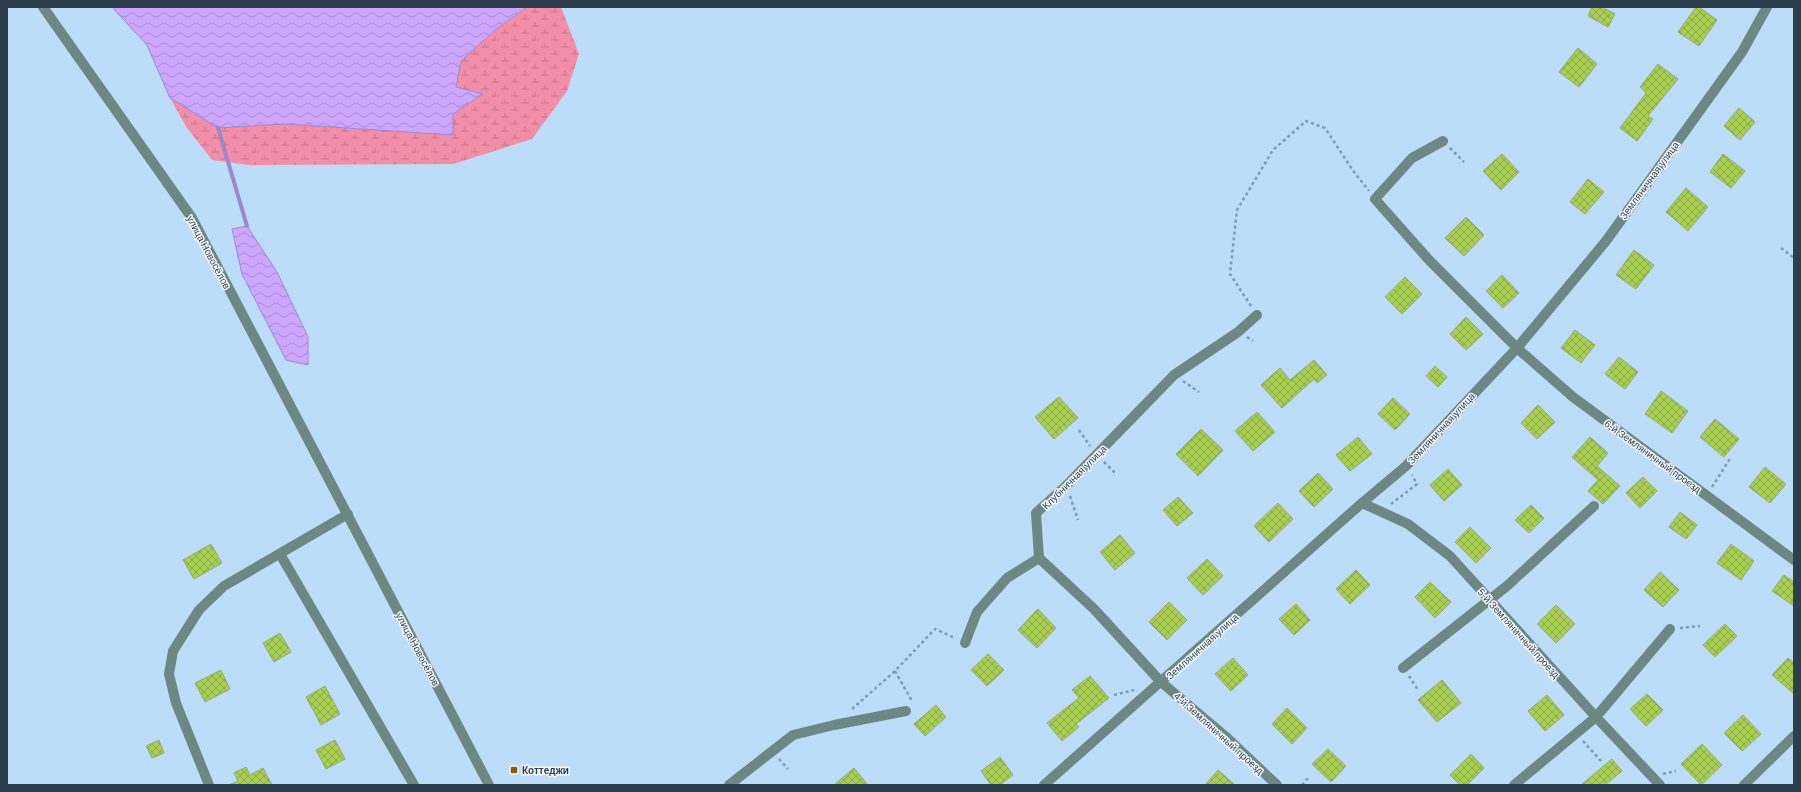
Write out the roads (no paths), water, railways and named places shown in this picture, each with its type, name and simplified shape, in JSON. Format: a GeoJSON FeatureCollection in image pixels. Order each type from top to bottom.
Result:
{"type":"FeatureCollection","features":[{"type":"Feature","properties":{"kind":"street","name":"улица Новосёлов"},"geometry":{"type":"LineString","coordinates":[[43,7],[192,218],[489,785]]}},
{"type":"Feature","properties":{"kind":"street","name":"Земляничная улица"},"geometry":{"type":"LineString","coordinates":[[1044,785],[1362,503],[1406,466],[1516,348],[1606,242],[1742,52],[1767,7]]}},
{"type":"Feature","properties":{"kind":"street","name":"6-й Земляничный проезд"},"geometry":{"type":"LineString","coordinates":[[1443,141],[1412,158],[1375,199],[1429,260],[1516,348],[1573,397],[1794,560]]}},
{"type":"Feature","properties":{"kind":"street","name":"Клубничная улица"},"geometry":{"type":"LineString","coordinates":[[1039,558],[1036,513],[1066,486],[1174,375],[1238,332],[1257,315]]}},
{"type":"Feature","properties":{"kind":"street","name":"5-й Земляничный проезд"},"geometry":{"type":"LineString","coordinates":[[1362,503],[1408,524],[1450,556],[1596,717],[1660,785]]}},
{"type":"Feature","properties":{"kind":"street"},"geometry":{"type":"LineString","coordinates":[[1403,668],[1507,586],[1594,506]]}},
{"type":"Feature","properties":{"kind":"street"},"geometry":{"type":"LineString","coordinates":[[209,785],[176,703],[169,674],[173,651],[199,610],[224,586],[348,514]]}},
{"type":"Feature","properties":{"kind":"street"},"geometry":{"type":"LineString","coordinates":[[280,554],[414,785]]}},
{"type":"Feature","properties":{"kind":"street"},"geometry":{"type":"LineString","coordinates":[[965,643],[977,612],[1007,578],[1039,558]]}},
{"type":"Feature","properties":{"kind":"street","name":"4-й Земляничный проезд"},"geometry":{"type":"LineString","coordinates":[[1039,558],[1094,609],[1161,682],[1224,736],[1277,785]]}},
{"type":"Feature","properties":{"kind":"street"},"geometry":{"type":"LineString","coordinates":[[1514,785],[1596,717],[1670,628]]}},
{"type":"Feature","properties":{"kind":"street"},"geometry":{"type":"LineString","coordinates":[[729,785],[794,735],[834,725],[906,711]]}},
{"type":"Feature","properties":{"kind":"street"},"geometry":{"type":"LineString","coordinates":[[1744,785],[1794,736]]}},
{"type":"Feature","properties":{"kind":"water"},"geometry":{"type":"Polygon","coordinates":[[[112,7],[527,7],[495,30],[461,61],[456,87],[483,94],[453,114],[453,135],[285,124],[218,128],[170,98],[147,45],[112,7]]]}},
{"type":"Feature","properties":{"kind":"water"},"geometry":{"type":"Polygon","coordinates":[[[247,226],[277,272],[308,337],[308,365],[286,360],[242,274],[232,229],[247,226]]]}},
{"type":"Feature","properties":{"kind":"waterway"},"geometry":{"type":"LineString","coordinates":[[218,128],[247,226]]}},
{"type":"Feature","properties":{"kind":"place","name":"Коттеджи"},"geometry":{"type":"Point","coordinates":[514,770]}}]}
